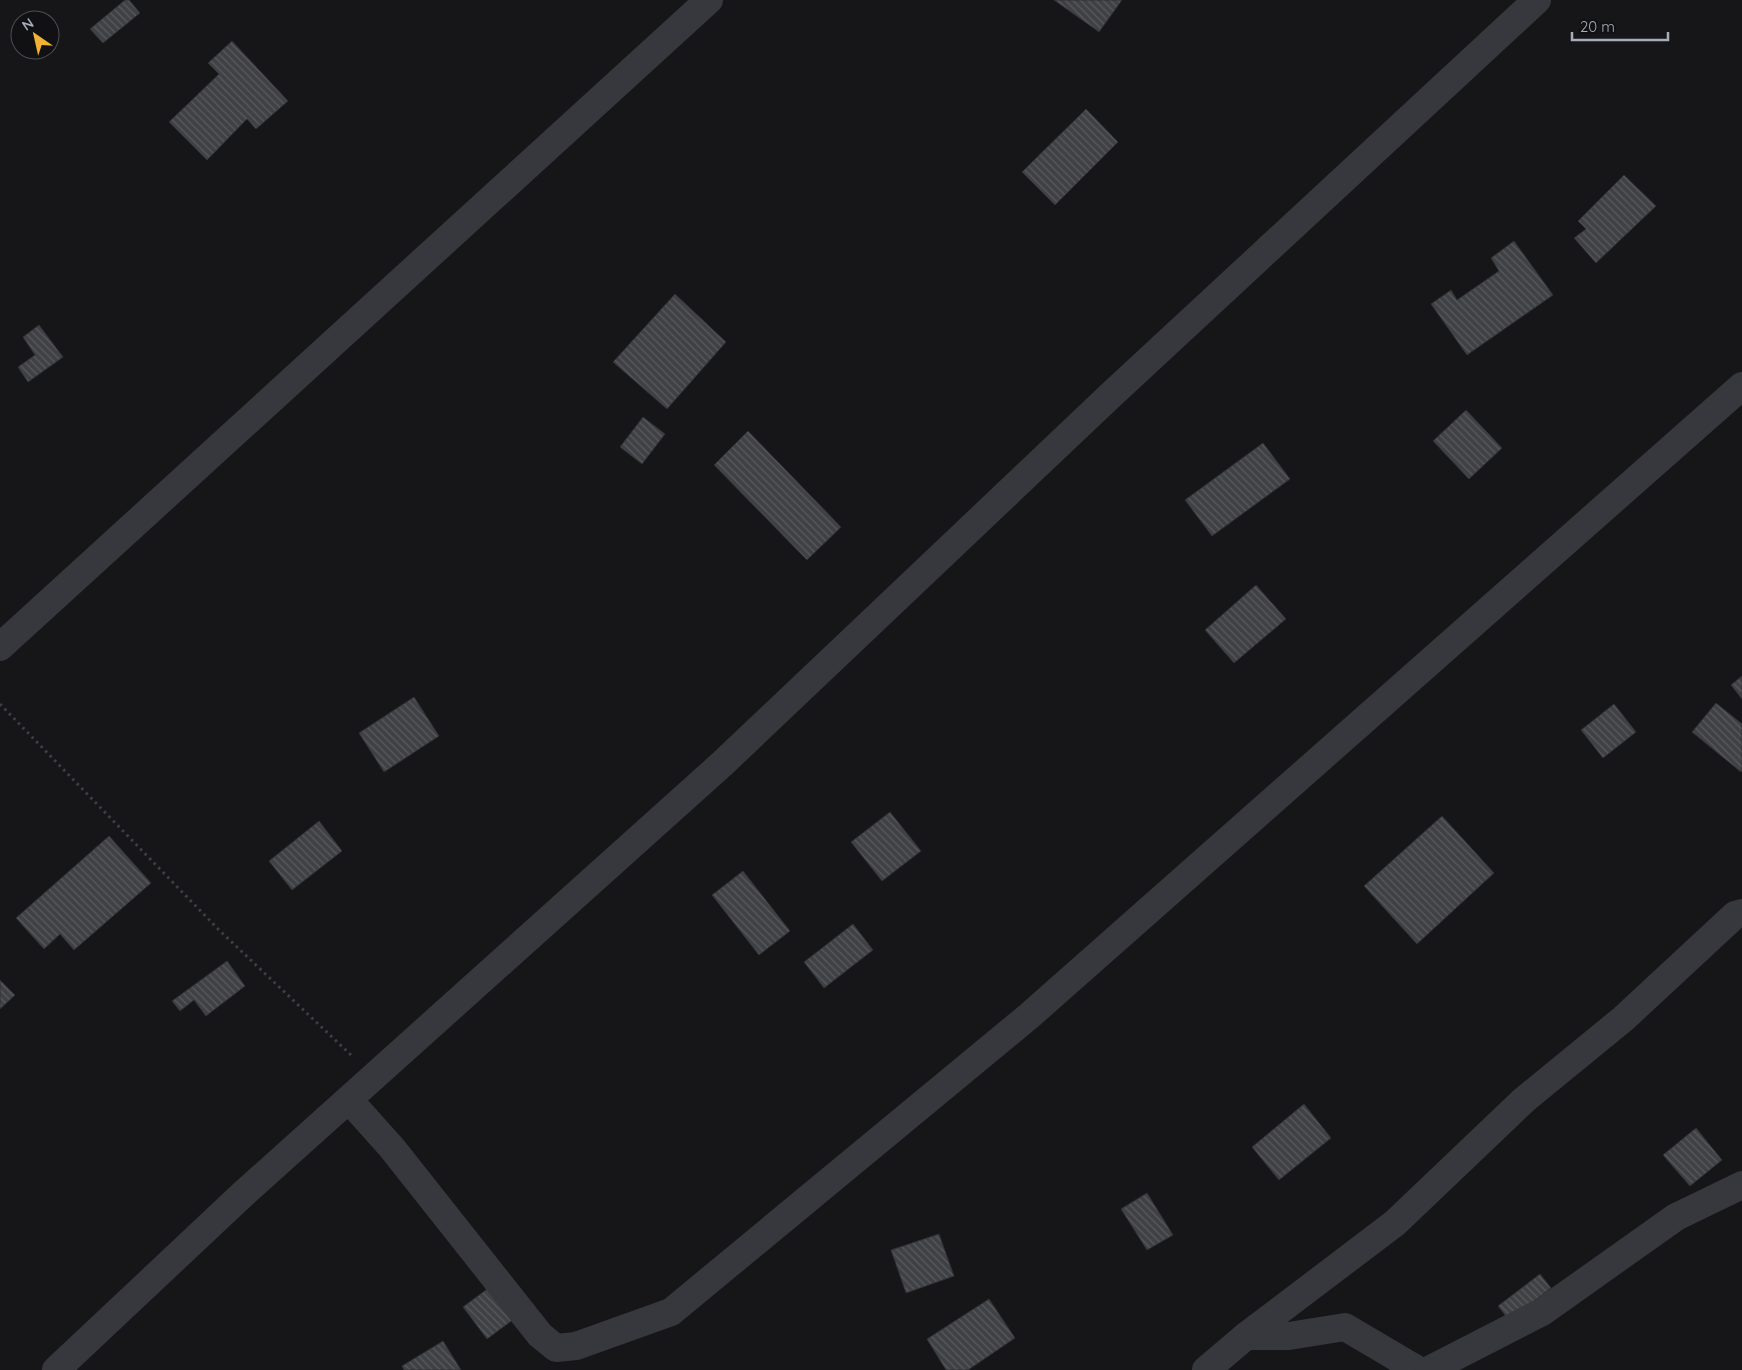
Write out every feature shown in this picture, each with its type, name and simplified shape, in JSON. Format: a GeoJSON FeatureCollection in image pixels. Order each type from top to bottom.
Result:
{"type":"FeatureCollection","features":[{"type":"Feature","properties":{"kind":"street"},"geometry":{"type":"LineString","coordinates":[[0,647],[709,0]]}},
{"type":"Feature","properties":{"kind":"street"},"geometry":{"type":"LineString","coordinates":[[56,1370],[242,1195],[723,763],[1112,394],[1537,0]]}},
{"type":"Feature","properties":{"kind":"street"},"geometry":{"type":"LineString","coordinates":[[349,1100],[392,1148],[540,1335],[556,1348],[576,1346],[671,1312],[1029,1016],[1742,386]]}},
{"type":"Feature","properties":{"kind":"street"},"geometry":{"type":"LineString","coordinates":[[1206,1370],[1246,1336],[1396,1224],[1524,1100],[1623,1020],[1735,915],[1742,913]]}},
{"type":"Feature","properties":{"kind":"street"},"geometry":{"type":"LineString","coordinates":[[1429,1370],[1542,1312],[1676,1217],[1742,1185]]}},
{"type":"Feature","properties":{"kind":"street"},"geometry":{"type":"LineString","coordinates":[[1246,1336],[1289,1336],[1344,1328],[1418,1370]]}},
{"type":"Feature","properties":{"kind":"path"},"geometry":{"type":"LineString","coordinates":[[0,704],[219,930],[373,1076]]}},
{"type":"Feature","properties":{"kind":"building"},"geometry":{"type":"Polygon","coordinates":[[[125,0],[129,0],[140,13],[103,43],[90,29],[125,0]]]}},
{"type":"Feature","properties":{"kind":"building"},"geometry":{"type":"Polygon","coordinates":[[[1054,0],[1122,0],[1099,32],[1054,0]]]}},
{"type":"Feature","properties":{"kind":"building"},"geometry":{"type":"Polygon","coordinates":[[[232,41],[288,101],[256,129],[247,119],[207,160],[169,122],[219,74],[208,63],[232,41]]]}},
{"type":"Feature","properties":{"kind":"building"},"geometry":{"type":"Polygon","coordinates":[[[1086,109],[1118,142],[1055,205],[1022,172],[1086,109]]]}},
{"type":"Feature","properties":{"kind":"building"},"geometry":{"type":"Polygon","coordinates":[[[1624,175],[1656,206],[1596,263],[1574,238],[1586,229],[1578,221],[1624,175]]]}},
{"type":"Feature","properties":{"kind":"building"},"geometry":{"type":"Polygon","coordinates":[[[1514,241],[1553,295],[1467,355],[1431,304],[1451,290],[1457,300],[1499,271],[1491,258],[1514,241]]]}},
{"type":"Feature","properties":{"kind":"building"},"geometry":{"type":"Polygon","coordinates":[[[675,294],[726,342],[667,409],[613,362],[675,294]]]}},
{"type":"Feature","properties":{"kind":"building"},"geometry":{"type":"Polygon","coordinates":[[[39,325],[63,357],[28,382],[18,367],[35,355],[23,337],[39,325]]]}},
{"type":"Feature","properties":{"kind":"building"},"geometry":{"type":"Polygon","coordinates":[[[1466,410],[1502,448],[1469,479],[1433,441],[1466,410]]]}},
{"type":"Feature","properties":{"kind":"building"},"geometry":{"type":"Polygon","coordinates":[[[643,417],[665,434],[642,464],[620,447],[643,417]]]}},
{"type":"Feature","properties":{"kind":"building"},"geometry":{"type":"Polygon","coordinates":[[[748,431],[841,527],[807,560],[714,465],[748,431]]]}},
{"type":"Feature","properties":{"kind":"building"},"geometry":{"type":"Polygon","coordinates":[[[1263,443],[1290,479],[1212,536],[1185,500],[1263,443]]]}},
{"type":"Feature","properties":{"kind":"building"},"geometry":{"type":"Polygon","coordinates":[[[1256,585],[1286,619],[1234,663],[1205,630],[1256,585]]]}},
{"type":"Feature","properties":{"kind":"building"},"geometry":{"type":"Polygon","coordinates":[[[1742,676],[1742,699],[1731,685],[1742,676]]]}},
{"type":"Feature","properties":{"kind":"building"},"geometry":{"type":"Polygon","coordinates":[[[414,697],[439,736],[384,772],[359,733],[414,697]]]}},
{"type":"Feature","properties":{"kind":"building"},"geometry":{"type":"Polygon","coordinates":[[[1716,703],[1742,724],[1741,772],[1692,732],[1716,703]]]}},
{"type":"Feature","properties":{"kind":"building"},"geometry":{"type":"Polygon","coordinates":[[[1614,704],[1636,732],[1603,758],[1581,730],[1614,704]]]}},
{"type":"Feature","properties":{"kind":"building"},"geometry":{"type":"Polygon","coordinates":[[[890,812],[921,851],[882,881],[851,842],[890,812]]]}},
{"type":"Feature","properties":{"kind":"building"},"geometry":{"type":"Polygon","coordinates":[[[1442,816],[1494,873],[1417,944],[1364,886],[1442,816]]]}},
{"type":"Feature","properties":{"kind":"building"},"geometry":{"type":"Polygon","coordinates":[[[319,821],[342,851],[292,890],[269,861],[319,821]]]}},
{"type":"Feature","properties":{"kind":"building"},"geometry":{"type":"Polygon","coordinates":[[[109,836],[151,883],[74,950],[60,934],[44,949],[16,918],[109,836]]]}},
{"type":"Feature","properties":{"kind":"building"},"geometry":{"type":"Polygon","coordinates":[[[743,871],[790,931],[759,955],[712,895],[743,871]]]}},
{"type":"Feature","properties":{"kind":"building"},"geometry":{"type":"Polygon","coordinates":[[[853,924],[873,950],[824,988],[804,962],[853,924]]]}},
{"type":"Feature","properties":{"kind":"building"},"geometry":{"type":"Polygon","coordinates":[[[227,961],[245,986],[206,1016],[194,1000],[180,1011],[172,1001],[227,961]]]}},
{"type":"Feature","properties":{"kind":"building"},"geometry":{"type":"Polygon","coordinates":[[[0,980],[15,995],[0,1009],[0,980]]]}},
{"type":"Feature","properties":{"kind":"building"},"geometry":{"type":"Polygon","coordinates":[[[1304,1104],[1331,1138],[1279,1180],[1252,1147],[1304,1104]]]}},
{"type":"Feature","properties":{"kind":"building"},"geometry":{"type":"Polygon","coordinates":[[[1696,1128],[1722,1160],[1690,1186],[1663,1155],[1696,1128]]]}},
{"type":"Feature","properties":{"kind":"building"},"geometry":{"type":"Polygon","coordinates":[[[1147,1193],[1173,1235],[1147,1250],[1121,1209],[1147,1193]]]}},
{"type":"Feature","properties":{"kind":"building"},"geometry":{"type":"Polygon","coordinates":[[[939,1234],[954,1276],[906,1293],[891,1250],[939,1234]]]}},
{"type":"Feature","properties":{"kind":"building"},"geometry":{"type":"Polygon","coordinates":[[[1540,1274],[1551,1288],[1509,1320],[1498,1306],[1540,1274]]]}},
{"type":"Feature","properties":{"kind":"building"},"geometry":{"type":"Polygon","coordinates":[[[502,1278],[526,1310],[487,1339],[463,1307],[502,1278]]]}},
{"type":"Feature","properties":{"kind":"building"},"geometry":{"type":"Polygon","coordinates":[[[989,1299],[1015,1338],[968,1370],[946,1370],[927,1339],[989,1299]]]}},
{"type":"Feature","properties":{"kind":"building"},"geometry":{"type":"Polygon","coordinates":[[[443,1341],[461,1370],[404,1370],[402,1366],[443,1341]]]}}]}
